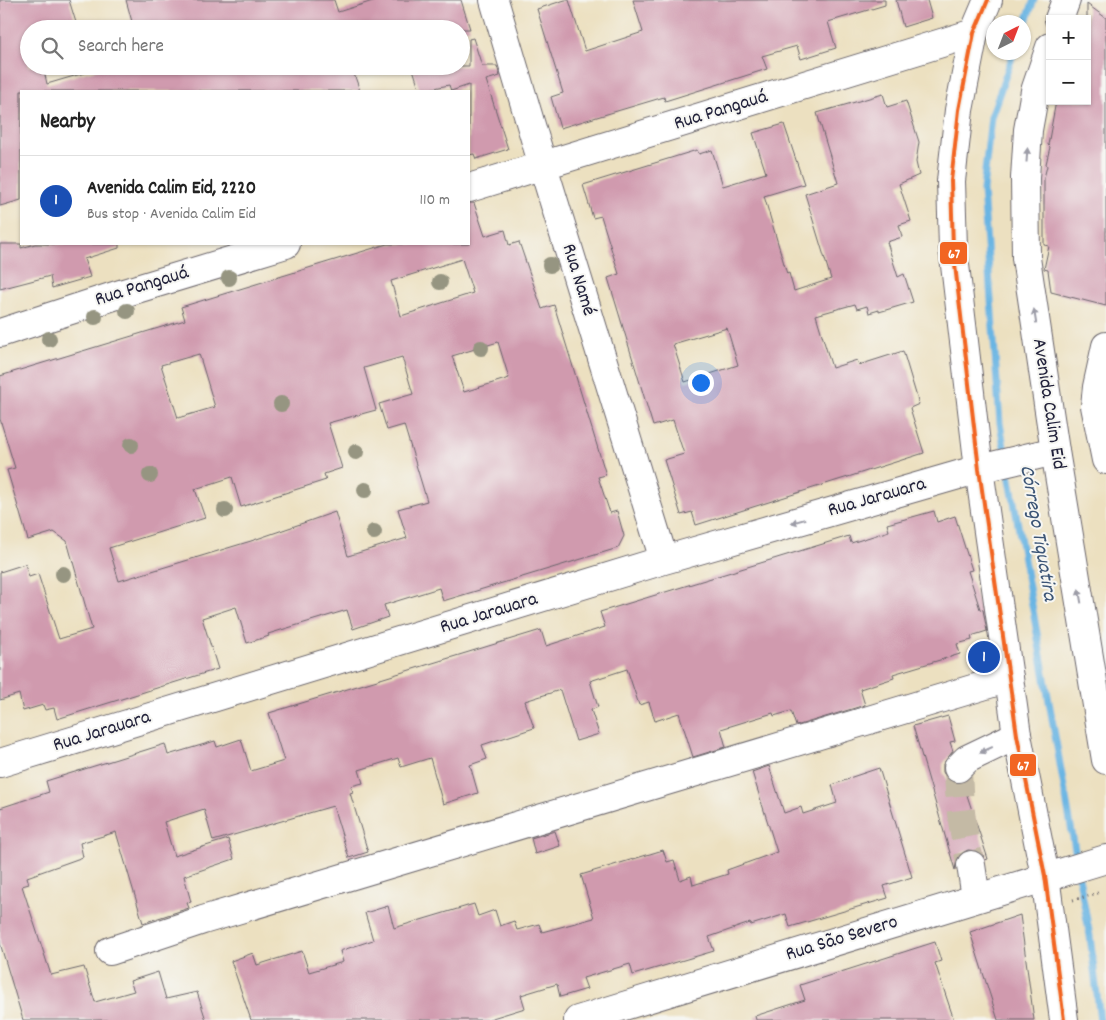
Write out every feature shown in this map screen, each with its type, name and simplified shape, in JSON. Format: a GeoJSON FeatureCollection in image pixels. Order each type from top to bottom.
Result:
{"type":"FeatureCollection","features":[{"type":"Feature","properties":{"kind":"street","name":"Rua Namé"},"geometry":{"type":"LineString","coordinates":[[494,0],[664,560]]}},
{"type":"Feature","properties":{"kind":"street"},"geometry":{"type":"LineString","coordinates":[[988,0],[974,33],[959,110],[951,180],[953,248],[980,469],[1017,735],[1053,874],[1064,1020]]}},
{"type":"Feature","properties":{"kind":"street"},"geometry":{"type":"LineString","coordinates":[[1060,15],[1066,0]]}},
{"type":"Feature","properties":{"kind":"street","name":"Rua Pangauá"},"geometry":{"type":"LineString","coordinates":[[470,188],[974,33]]}},
{"type":"Feature","properties":{"kind":"street","name":"Avenida Calim Eid"},"geometry":{"type":"LineString","coordinates":[[1046,59],[1035,91],[1028,130],[1025,178],[1026,258],[1055,451],[1106,760]]}},
{"type":"Feature","properties":{"kind":"street","name":"Rua Pangauá"},"geometry":{"type":"LineString","coordinates":[[0,333],[117,294],[283,245]]}},
{"type":"Feature","properties":{"kind":"street"},"geometry":{"type":"LineString","coordinates":[[1106,346],[1095,406],[1106,460]]}},
{"type":"Feature","properties":{"kind":"street","name":"Rua Jarauara"},"geometry":{"type":"LineString","coordinates":[[0,762],[664,560],[980,469],[1055,451]]}},
{"type":"Feature","properties":{"kind":"street"},"geometry":{"type":"LineString","coordinates":[[110,951],[194,923],[1009,678]]}},
{"type":"Feature","properties":{"kind":"street"},"geometry":{"type":"LineString","coordinates":[[958,768],[967,759],[1017,735]]}},
{"type":"Feature","properties":{"kind":"street","name":"Rua São Severo"},"geometry":{"type":"LineString","coordinates":[[578,1020],[1099,861]]}},
{"type":"Feature","properties":{"kind":"street"},"geometry":{"type":"LineString","coordinates":[[970,865],[976,898]]}},
{"type":"Feature","properties":{"kind":"path"},"geometry":{"type":"LineString","coordinates":[[1067,902],[1098,892]]}},
{"type":"Feature","properties":{"kind":"building"},"geometry":{"type":"Polygon","coordinates":[[[0,0],[69,0],[75,20],[20,20],[20,75],[45,75],[47,84],[78,75],[354,75],[360,90],[20,90],[20,200],[0,206],[0,0]]]}},
{"type":"Feature","properties":{"kind":"building"},"geometry":{"type":"Polygon","coordinates":[[[126,0],[334,0],[338,12],[376,0],[461,0],[467,20],[132,20],[126,0]]]}},
{"type":"Feature","properties":{"kind":"building"},"geometry":{"type":"Polygon","coordinates":[[[569,0],[585,51],[643,32],[633,0],[885,0],[885,5],[828,22],[836,48],[801,59],[797,46],[762,56],[767,69],[665,101],[664,97],[560,128],[551,97],[563,93],[537,9],[569,0]]]}},
{"type":"Feature","properties":{"kind":"building"},"geometry":{"type":"Polygon","coordinates":[[[896,0],[927,0],[932,18],[903,27],[896,0]]]}},
{"type":"Feature","properties":{"kind":"building"},"geometry":{"type":"Polygon","coordinates":[[[1087,4],[1106,18],[1106,306],[1051,292],[1048,270],[1044,269],[1049,246],[1044,245],[1044,178],[1055,105],[1091,105],[1091,15],[1087,15],[1087,4]]]}},
{"type":"Feature","properties":{"kind":"building"},"geometry":{"type":"Polygon","coordinates":[[[473,38],[482,66],[497,66],[500,76],[486,80],[508,149],[476,159],[474,154],[470,155],[469,85],[454,90],[451,90],[449,85],[420,90],[415,75],[470,75],[470,39],[473,38]]]}},
{"type":"Feature","properties":{"kind":"building"},"geometry":{"type":"Polygon","coordinates":[[[883,94],[887,107],[906,101],[919,142],[916,162],[919,175],[899,184],[911,221],[899,225],[902,237],[887,242],[898,277],[904,274],[913,302],[869,313],[867,306],[857,309],[855,304],[816,315],[832,368],[857,360],[859,365],[903,351],[919,404],[910,408],[924,453],[696,525],[692,512],[681,515],[664,460],[684,454],[673,420],[653,426],[608,278],[619,274],[601,216],[593,218],[583,185],[697,150],[699,154],[712,150],[723,186],[766,173],[753,133],[784,124],[804,184],[764,196],[787,274],[789,273],[794,291],[831,279],[805,194],[838,183],[817,113],[883,94]],[[727,328],[673,344],[685,382],[738,365],[727,328]]]}},
{"type":"Feature","properties":{"kind":"building"},"geometry":{"type":"Polygon","coordinates":[[[470,203],[474,203],[485,236],[505,230],[509,245],[519,242],[542,309],[554,305],[606,475],[598,477],[610,513],[617,511],[624,536],[618,548],[443,601],[439,588],[384,605],[388,617],[353,629],[347,610],[268,634],[269,636],[247,643],[236,607],[202,618],[218,669],[57,719],[54,708],[45,710],[43,705],[23,711],[19,694],[0,700],[0,572],[25,564],[29,577],[38,574],[59,639],[92,629],[67,541],[54,532],[28,540],[7,470],[15,468],[0,419],[0,376],[185,320],[181,307],[384,245],[470,245],[470,203]],[[462,259],[391,281],[401,316],[473,293],[462,259]],[[498,342],[452,356],[464,392],[509,378],[498,342]],[[199,354],[161,365],[178,418],[215,407],[199,354]],[[402,357],[364,368],[376,410],[328,423],[342,468],[324,474],[326,480],[241,507],[232,477],[195,489],[205,518],[109,548],[119,581],[251,541],[335,512],[348,556],[407,538],[398,509],[427,501],[404,425],[387,430],[379,404],[413,394],[402,357]]]}},
{"type":"Feature","properties":{"kind":"building"},"geometry":{"type":"Polygon","coordinates":[[[0,244],[20,244],[21,248],[32,245],[119,245],[119,248],[84,259],[90,277],[52,288],[50,276],[0,289],[0,244]]]}},
{"type":"Feature","properties":{"kind":"building"},"geometry":{"type":"Polygon","coordinates":[[[934,511],[937,522],[955,516],[972,570],[968,571],[980,609],[983,610],[987,631],[971,636],[972,640],[957,644],[960,654],[893,674],[894,678],[860,689],[865,705],[796,726],[791,711],[774,716],[773,713],[721,729],[726,747],[693,757],[679,713],[655,721],[649,702],[639,705],[627,669],[590,681],[598,707],[591,710],[599,734],[576,741],[560,690],[525,701],[534,728],[482,745],[487,759],[470,765],[478,793],[443,804],[430,758],[401,767],[398,758],[359,770],[363,783],[351,786],[353,792],[350,793],[368,852],[349,858],[333,806],[213,841],[204,809],[164,822],[174,856],[228,839],[234,859],[184,876],[191,902],[187,903],[189,908],[143,923],[116,832],[80,843],[83,857],[27,877],[29,884],[22,886],[51,975],[84,967],[95,1002],[134,991],[130,981],[158,972],[166,999],[197,992],[206,1020],[23,1020],[0,943],[0,808],[49,792],[46,781],[165,744],[168,755],[215,741],[217,747],[241,739],[251,771],[284,761],[269,713],[541,630],[546,646],[605,627],[600,612],[849,536],[851,543],[889,531],[887,524],[934,511]]]}},
{"type":"Feature","properties":{"kind":"building"},"geometry":{"type":"Polygon","coordinates":[[[948,716],[955,741],[950,742],[953,751],[943,764],[943,772],[947,779],[954,783],[963,783],[988,859],[985,860],[983,855],[977,851],[968,850],[957,859],[955,870],[913,726],[948,716]]]}},
{"type":"Feature","properties":{"kind":"building"},"geometry":{"type":"Polygon","coordinates":[[[769,766],[784,813],[801,807],[803,814],[837,803],[832,785],[879,768],[912,877],[884,886],[888,898],[790,927],[786,914],[751,925],[750,923],[709,937],[714,951],[633,975],[630,964],[583,978],[587,989],[560,997],[557,984],[521,995],[525,1008],[486,1020],[251,1020],[231,961],[253,953],[257,965],[302,951],[309,972],[343,962],[340,951],[373,940],[365,913],[388,906],[394,928],[474,904],[478,916],[495,910],[500,926],[514,921],[517,930],[539,924],[542,932],[594,918],[581,875],[663,850],[667,862],[674,860],[680,880],[691,876],[693,885],[728,874],[727,870],[777,852],[752,772],[769,766]]]}},
{"type":"Feature","properties":{"kind":"building"},"geometry":{"type":"Polygon","coordinates":[[[555,831],[560,846],[535,854],[531,838],[555,831]]]}},
{"type":"Feature","properties":{"kind":"building"},"geometry":{"type":"Polygon","coordinates":[[[1020,915],[1034,1020],[998,1020],[970,932],[1020,915]]]}},
{"type":"Feature","properties":{"kind":"building"},"geometry":{"type":"Polygon","coordinates":[[[935,942],[941,961],[935,963],[954,1020],[756,1020],[755,1016],[805,1000],[800,985],[935,942]]]}},
{"type":"Feature","properties":{"kind":"waterway","name":"Córrego Tiquatira"},"geometry":{"type":"LineString","coordinates":[[1028,15],[1034,0]]}},
{"type":"Feature","properties":{"kind":"waterway","name":"Córrego Tiquatira"},"geometry":{"type":"LineString","coordinates":[[1006,458],[1000,423],[983,190],[991,117],[1011,60]]}},
{"type":"Feature","properties":{"kind":"waterway","name":"Córrego Tiquatira"},"geometry":{"type":"LineString","coordinates":[[1008,468],[1077,861]]}},
{"type":"Feature","properties":{"kind":"waterway","name":"Córrego Tiquatira"},"geometry":{"type":"LineString","coordinates":[[1078,872],[1090,936],[1100,1020]]}},
{"type":"Feature","properties":{"kind":"tunnel"},"geometry":{"type":"LineString","coordinates":[[958,768],[965,841],[971,865]]}},
{"type":"Feature","properties":{"kind":"transit line","name":"67"},"geometry":{"type":"LineString","coordinates":[[988,0],[974,33],[959,110],[951,181],[953,248],[979,469],[1017,735],[1045,876],[1064,1020]]}},
{"type":"Feature","properties":{"kind":"place","name":"Avenida Calim Eid, 2220"},"geometry":{"type":"Point","coordinates":[984,657]}}]}
